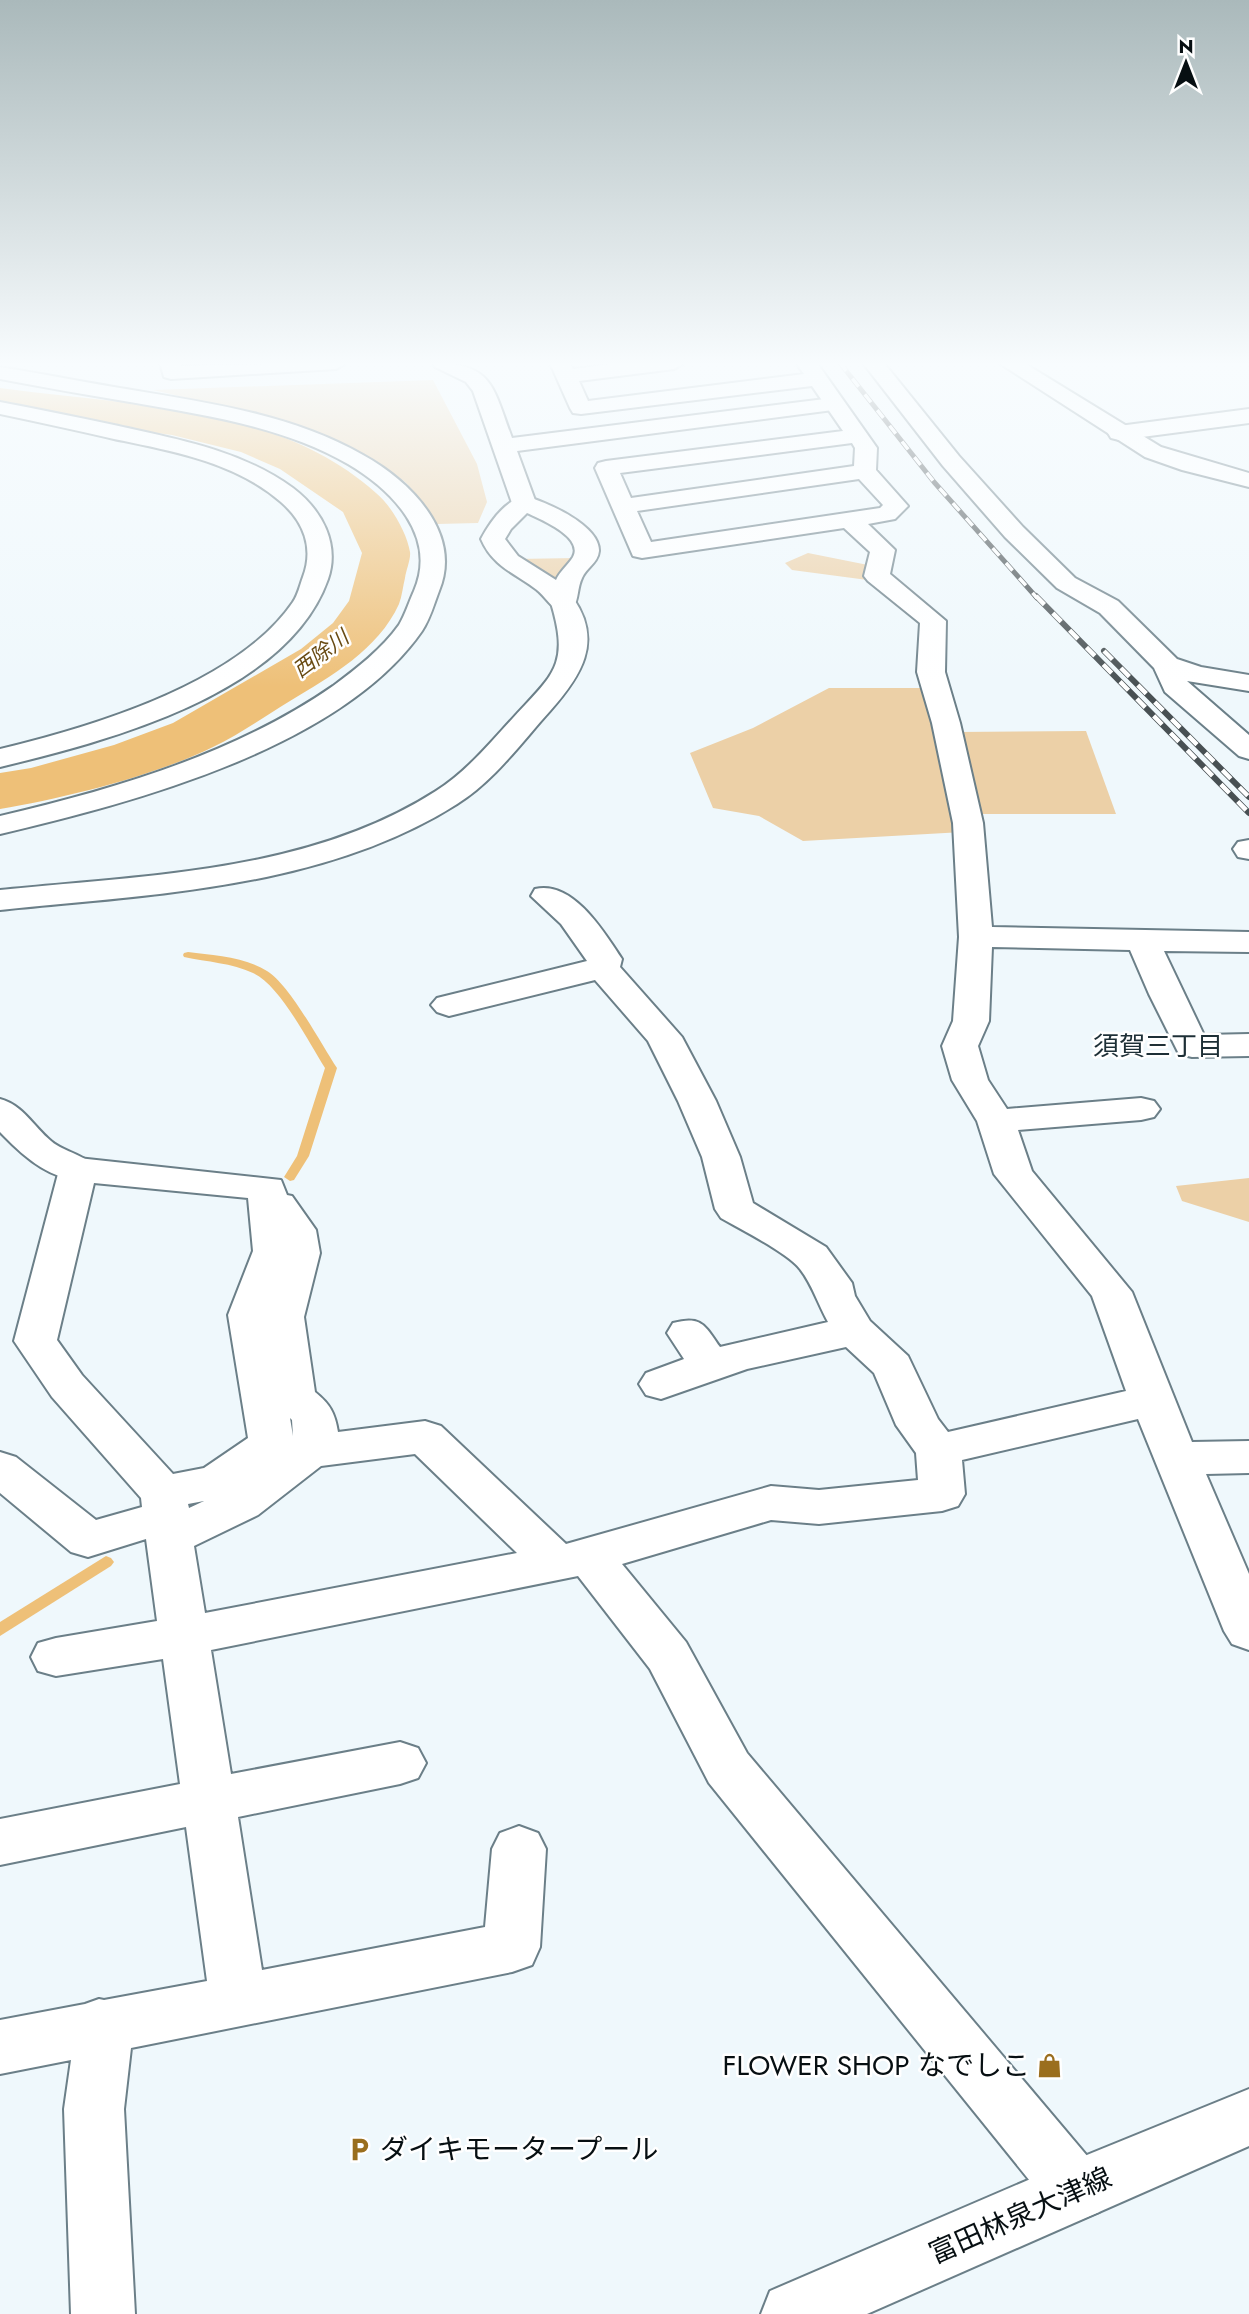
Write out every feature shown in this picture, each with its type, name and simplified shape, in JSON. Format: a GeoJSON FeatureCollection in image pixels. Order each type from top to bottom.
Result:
{"type":"FeatureCollection","features":[{"type":"Feature","properties":{"kind":"street"},"geometry":{"type":"LineString","coordinates":[[0,758],[111,727],[172,702],[234,670],[279,636],[318,579],[322,552],[313,524],[304,511],[284,492],[247,471]]}},
{"type":"Feature","properties":{"kind":"street"},"geometry":{"type":"LineString","coordinates":[[0,825],[102,799],[223,758],[322,705],[363,677],[405,636],[429,592],[434,569],[428,532],[404,495],[373,471]]}},
{"type":"Feature","properties":{"kind":"street"},"geometry":{"type":"LineString","coordinates":[[513,471],[524,503],[572,528],[582,536],[587,549],[584,559],[572,572],[564,603]]}},
{"type":"Feature","properties":{"kind":"street"},"geometry":{"type":"LineString","coordinates":[[607,471],[642,551],[887,514],[895,506],[865,471],[624,506]]}},
{"type":"Feature","properties":{"kind":"street"},"geometry":{"type":"LineString","coordinates":[[960,471],[1014,532],[1066,583],[1109,607],[1167,665],[1175,686],[1249,750]]}},
{"type":"Feature","properties":{"kind":"street"},"geometry":{"type":"LineString","coordinates":[[1216,471],[1248,480]]}},
{"type":"Feature","properties":{"kind":"street"},"geometry":{"type":"LineString","coordinates":[[0,900],[251,868],[308,857],[398,824],[445,798],[484,767],[573,667],[574,630],[564,603],[548,586],[505,560],[496,549],[494,539],[501,525],[524,503]]}},
{"type":"Feature","properties":{"kind":"street"},"geometry":{"type":"LineString","coordinates":[[849,520],[883,550],[877,576],[933,621],[931,672],[946,723],[968,823],[976,937],[971,1021],[960,1046],[970,1080],[996,1121],[1013,1174],[1111,1292],[1152,1400],[1249,1631]]}},
{"type":"Feature","properties":{"kind":"street"},"geometry":{"type":"LineString","coordinates":[[1167,665],[1196,675],[1249,683]]}},
{"type":"Feature","properties":{"kind":"street"},"geometry":{"type":"LineString","coordinates":[[547,896],[573,917],[605,959],[603,968]]}},
{"type":"Feature","properties":{"kind":"street"},"geometry":{"type":"LineString","coordinates":[[976,937],[1249,942]]}},
{"type":"Feature","properties":{"kind":"street"},"geometry":{"type":"LineString","coordinates":[[1143,940],[1192,1046],[1249,1045]]}},
{"type":"Feature","properties":{"kind":"street"},"geometry":{"type":"LineString","coordinates":[[449,1005],[603,968]]}},
{"type":"Feature","properties":{"kind":"street"},"geometry":{"type":"LineString","coordinates":[[56,1657],[184,1636],[572,1560],[771,1503],[819,1507],[942,1494],[938,1450],[918,1425],[893,1366],[855,1331],[834,1296],[831,1283],[813,1256],[735,1209],[722,1157],[664,1037],[603,968]]}},
{"type":"Feature","properties":{"kind":"street"},"geometry":{"type":"LineString","coordinates":[[996,1121],[1141,1109]]}},
{"type":"Feature","properties":{"kind":"street"},"geometry":{"type":"LineString","coordinates":[[0,1110],[38,1150],[78,1170],[267,1188],[296,1230],[300,1253],[283,1317],[293,1398],[313,1414],[316,1434],[309,1452]]}},
{"type":"Feature","properties":{"kind":"street"},"geometry":{"type":"LineString","coordinates":[[78,1170],[34,1340],[167,1516],[238,1999]]}},
{"type":"Feature","properties":{"kind":"street"},"geometry":{"type":"LineString","coordinates":[[167,1516],[272,1444],[249,1315],[273,1251],[267,1188]]}},
{"type":"Feature","properties":{"kind":"street"},"geometry":{"type":"LineString","coordinates":[[661,1384],[698,1348],[781,1344],[855,1331]]}},
{"type":"Feature","properties":{"kind":"street"},"geometry":{"type":"LineString","coordinates":[[938,1450],[1152,1400]]}},
{"type":"Feature","properties":{"kind":"street"},"geometry":{"type":"LineString","coordinates":[[0,1468],[88,1540],[167,1516],[242,1503],[309,1452],[425,1437],[572,1560],[668,1656],[728,1768],[1077,2191]]}},
{"type":"Feature","properties":{"kind":"street"},"geometry":{"type":"LineString","coordinates":[[1177,1458],[1249,1457]]}},
{"type":"Feature","properties":{"kind":"street"},"geometry":{"type":"LineString","coordinates":[[0,1842],[400,1762]]}},
{"type":"Feature","properties":{"kind":"street"},"geometry":{"type":"LineString","coordinates":[[0,2047],[99,2025],[512,1947],[519,1849]]}},
{"type":"Feature","properties":{"kind":"street"},"geometry":{"type":"LineString","coordinates":[[99,2025],[102,2049],[94,2109],[103,2314]]}},
{"type":"Feature","properties":{"kind":"street","name":"富田林泉大津線"},"geometry":{"type":"LineString","coordinates":[[793,2314],[1249,2117]]}},
{"type":"Feature","properties":{"kind":"shaded area"},"geometry":{"type":"Polygon","coordinates":[[[389,471],[479,471],[487,502],[478,523],[437,524],[400,478],[389,471]]]}},
{"type":"Feature","properties":{"kind":"shaded area"},"geometry":{"type":"Polygon","coordinates":[[[808,553],[868,565],[875,581],[792,570],[785,563],[808,553]]]}},
{"type":"Feature","properties":{"kind":"shaded area"},"geometry":{"type":"Polygon","coordinates":[[[577,558],[562,576],[551,578],[515,559],[577,558]]]}},
{"type":"Feature","properties":{"kind":"shaded area"},"geometry":{"type":"Polygon","coordinates":[[[829,688],[928,688],[963,832],[803,841],[759,816],[713,808],[690,753],[753,728],[829,688]]]}},
{"type":"Feature","properties":{"kind":"shaded area"},"geometry":{"type":"Polygon","coordinates":[[[1086,731],[1116,814],[979,814],[957,732],[1086,731]]]}},
{"type":"Feature","properties":{"kind":"shaded area"},"geometry":{"type":"Polygon","coordinates":[[[1249,1178],[1249,1222],[1182,1201],[1176,1186],[1249,1178]]]}},
{"type":"Feature","properties":{"kind":"waterway","name":"西除川"},"geometry":{"type":"LineString","coordinates":[[0,791],[37,785],[134,757],[193,735],[320,660],[351,634],[374,603],[386,553],[374,522],[360,502],[314,471]]}},
{"type":"Feature","properties":{"kind":"waterway"},"geometry":{"type":"LineString","coordinates":[[188,955],[239,964],[266,975],[290,1005],[331,1068],[303,1156],[290,1177]]}},
{"type":"Feature","properties":{"kind":"waterway"},"geometry":{"type":"LineString","coordinates":[[0,1630],[106,1562]]}},
{"type":"Feature","properties":{"kind":"railway"},"geometry":{"type":"LineString","coordinates":[[925,471],[1037,598]]}},
{"type":"Feature","properties":{"kind":"railway"},"geometry":{"type":"LineString","coordinates":[[1036,596],[1249,813]]}},
{"type":"Feature","properties":{"kind":"railway"},"geometry":{"type":"LineString","coordinates":[[1104,651],[1249,797]]}},
{"type":"Feature","properties":{"kind":"place","name":"FLOWER SHOP なでしこ"},"geometry":{"type":"Point","coordinates":[1050,2065]}},
{"type":"Feature","properties":{"kind":"place","name":"ダイキモータープール"},"geometry":{"type":"Point","coordinates":[360,2149]}},
{"type":"Feature","properties":{"kind":"district","name":"須賀三丁目"},"geometry":{"type":"Point","coordinates":[1158,1046]}}]}
